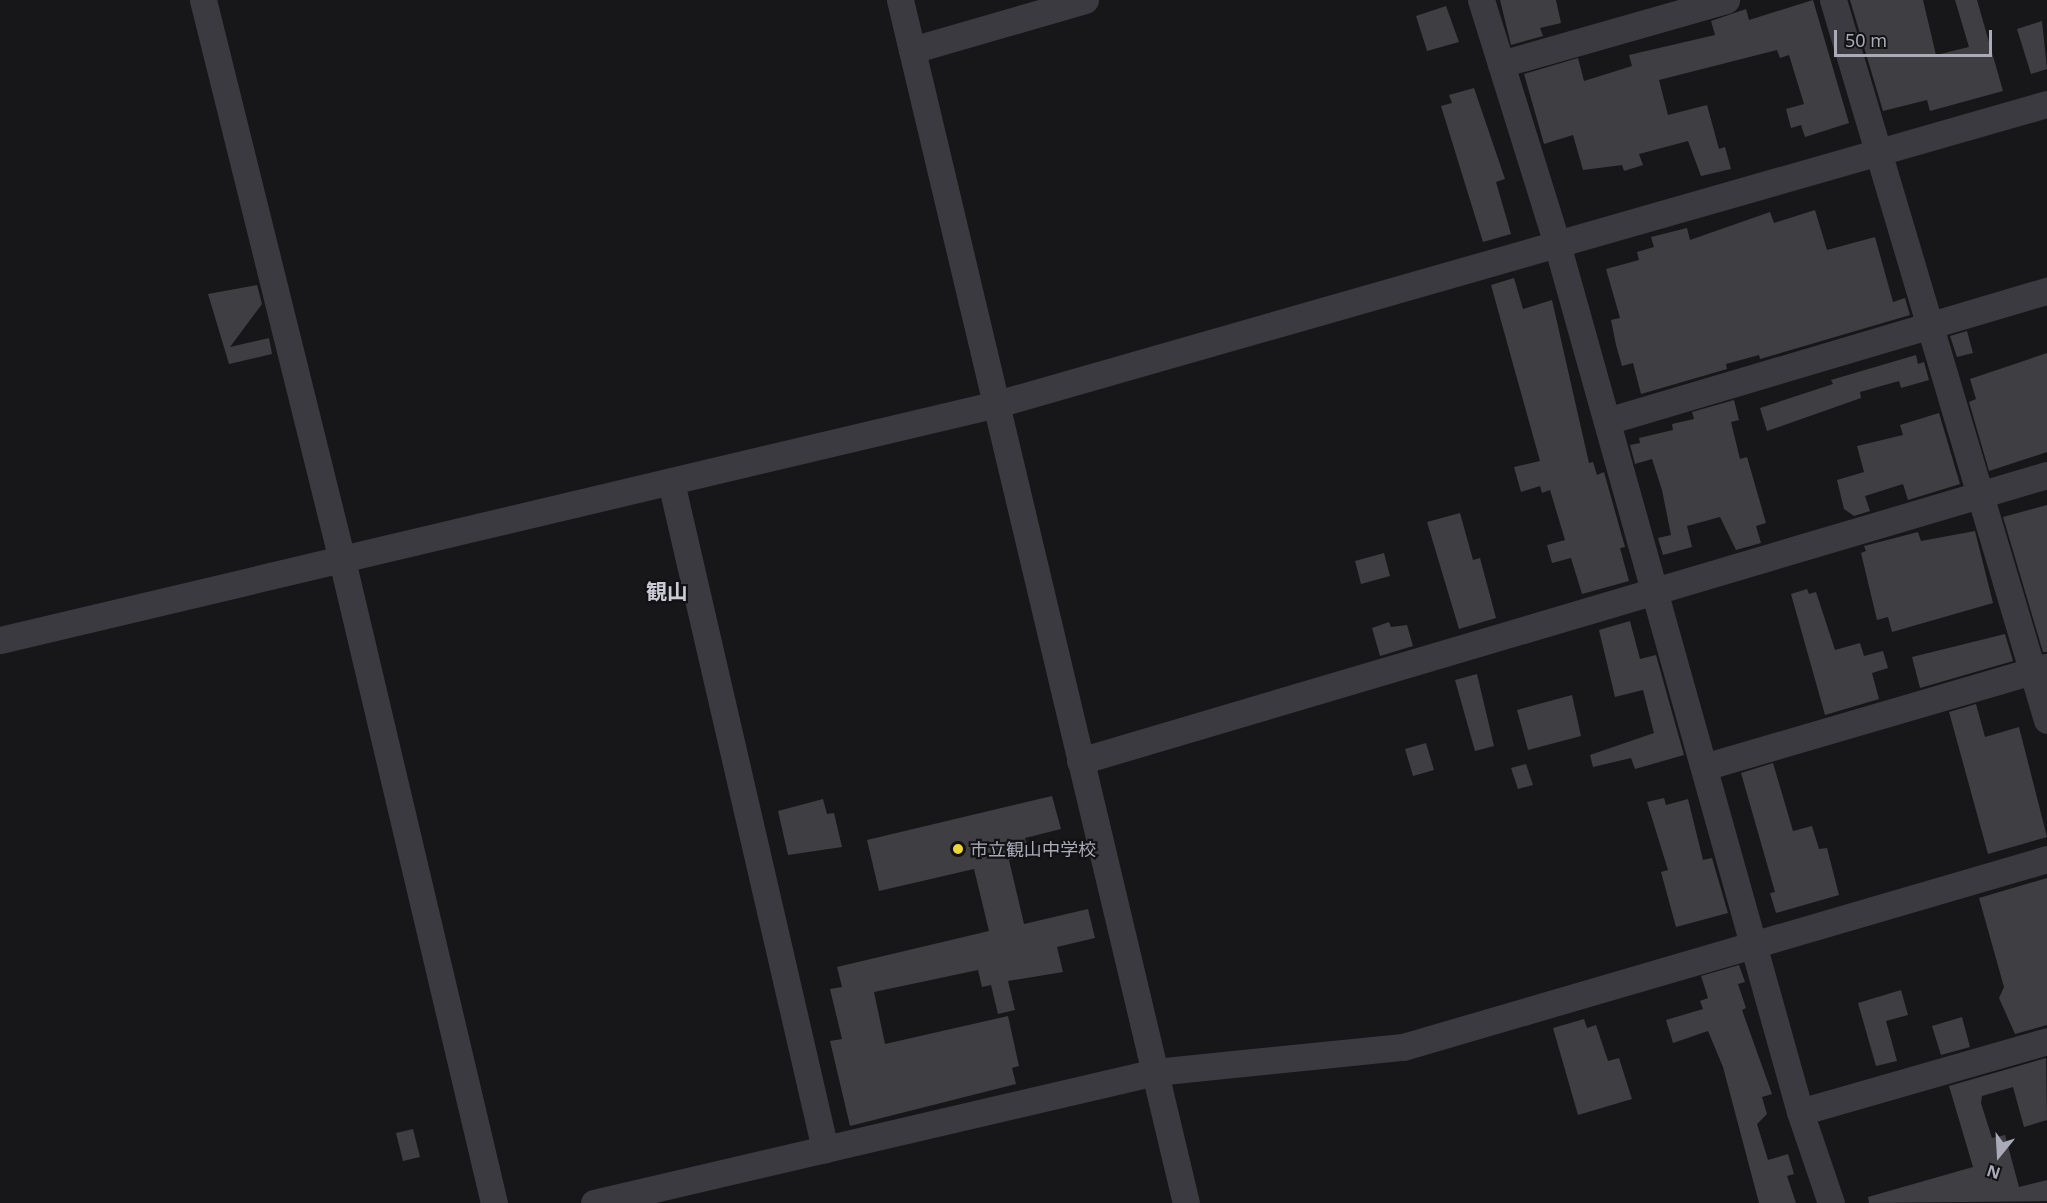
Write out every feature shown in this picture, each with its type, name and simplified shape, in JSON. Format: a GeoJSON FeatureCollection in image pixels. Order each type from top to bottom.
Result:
{"type":"FeatureCollection","features":[{"type":"Feature","properties":{"kind":"street"},"geometry":{"type":"LineString","coordinates":[[203,0],[342,560],[494,1203]]}},
{"type":"Feature","properties":{"kind":"street"},"geometry":{"type":"LineString","coordinates":[[900,0],[1186,1203]]}},
{"type":"Feature","properties":{"kind":"street"},"geometry":{"type":"LineString","coordinates":[[912,50],[1085,0]]}},
{"type":"Feature","properties":{"kind":"street"},"geometry":{"type":"LineString","coordinates":[[1481,0],[1557,244],[1800,1112],[1831,1203]]}},
{"type":"Feature","properties":{"kind":"street"},"geometry":{"type":"LineString","coordinates":[[1501,64],[1726,0]]}},
{"type":"Feature","properties":{"kind":"street"},"geometry":{"type":"LineString","coordinates":[[1833,0],[1931,323],[1977,495],[2040,669],[2047,720]]}},
{"type":"Feature","properties":{"kind":"street"},"geometry":{"type":"LineString","coordinates":[[0,640],[997,404],[2047,105]]}},
{"type":"Feature","properties":{"kind":"street"},"geometry":{"type":"LineString","coordinates":[[1607,421],[1931,323],[2047,291]]}},
{"type":"Feature","properties":{"kind":"street"},"geometry":{"type":"LineString","coordinates":[[1080,760],[1653,588],[2047,475]]}},
{"type":"Feature","properties":{"kind":"street"},"geometry":{"type":"LineString","coordinates":[[671,482],[825,1149]]}},
{"type":"Feature","properties":{"kind":"street"},"geometry":{"type":"LineString","coordinates":[[1704,767],[2040,669]]}},
{"type":"Feature","properties":{"kind":"street"},"geometry":{"type":"LineString","coordinates":[[594,1203],[1155,1072],[1402,1047],[2047,859]]}},
{"type":"Feature","properties":{"kind":"street"},"geometry":{"type":"LineString","coordinates":[[1800,1112],[2047,1041]]}},
{"type":"Feature","properties":{"kind":"building"},"geometry":{"type":"Polygon","coordinates":[[[1500,0],[1556,0],[1561,23],[1540,28],[1543,36],[1511,45],[1500,0]]]}},
{"type":"Feature","properties":{"kind":"building"},"geometry":{"type":"Polygon","coordinates":[[[1813,0],[1849,123],[1805,137],[1801,125],[1791,128],[1786,109],[1804,104],[1789,55],[1780,58],[1777,50],[1659,80],[1668,115],[1707,105],[1719,149],[1725,147],[1731,169],[1701,176],[1688,141],[1639,154],[1643,165],[1624,171],[1622,165],[1583,170],[1573,135],[1544,144],[1524,74],[1578,58],[1584,81],[1632,66],[1629,55],[1715,35],[1711,21],[1746,9],[1749,20],[1813,0]]]}},
{"type":"Feature","properties":{"kind":"building"},"geometry":{"type":"Polygon","coordinates":[[[1850,0],[1923,0],[1936,55],[1969,47],[1955,0],[1977,0],[2003,91],[1930,111],[1927,100],[1883,111],[1850,0]]]}},
{"type":"Feature","properties":{"kind":"building"},"geometry":{"type":"Polygon","coordinates":[[[1446,6],[1459,42],[1427,51],[1416,16],[1446,6]]]}},
{"type":"Feature","properties":{"kind":"building"},"geometry":{"type":"Polygon","coordinates":[[[2042,21],[2047,69],[2031,74],[2017,29],[2042,21]]]}},
{"type":"Feature","properties":{"kind":"building"},"geometry":{"type":"Polygon","coordinates":[[[1474,88],[1505,179],[1496,182],[1511,234],[1483,242],[1441,106],[1452,103],[1449,95],[1474,88]]]}},
{"type":"Feature","properties":{"kind":"building"},"geometry":{"type":"Polygon","coordinates":[[[1815,210],[1827,250],[1875,237],[1893,302],[1905,298],[1910,315],[1760,359],[1759,355],[1726,364],[1727,369],[1641,394],[1633,363],[1622,366],[1616,345],[1611,320],[1620,318],[1606,269],[1639,260],[1637,252],[1654,247],[1651,237],[1687,228],[1690,240],[1770,212],[1774,223],[1815,210]]]}},
{"type":"Feature","properties":{"kind":"building"},"geometry":{"type":"Polygon","coordinates":[[[1514,278],[1523,309],[1552,300],[1589,463],[1593,462],[1597,475],[1604,472],[1625,547],[1620,548],[1629,581],[1582,594],[1571,558],[1552,563],[1547,545],[1565,540],[1550,490],[1542,493],[1540,486],[1521,492],[1514,467],[1540,461],[1491,285],[1514,278]]]}},
{"type":"Feature","properties":{"kind":"building"},"geometry":{"type":"Polygon","coordinates":[[[257,285],[262,304],[230,347],[269,338],[272,354],[229,364],[208,294],[257,285]]]}},
{"type":"Feature","properties":{"kind":"building"},"geometry":{"type":"Polygon","coordinates":[[[1967,331],[1973,353],[1957,357],[1950,336],[1967,331]]]}},
{"type":"Feature","properties":{"kind":"building"},"geometry":{"type":"Polygon","coordinates":[[[2047,353],[2047,452],[1989,471],[1969,402],[1976,399],[1970,379],[2047,353]]]}},
{"type":"Feature","properties":{"kind":"building"},"geometry":{"type":"Polygon","coordinates":[[[1916,355],[1918,364],[1924,362],[1929,380],[1901,388],[1899,381],[1860,392],[1861,398],[1767,431],[1760,408],[1833,384],[1831,380],[1916,355]]]}},
{"type":"Feature","properties":{"kind":"building"},"geometry":{"type":"Polygon","coordinates":[[[1734,400],[1739,420],[1731,422],[1740,459],[1747,457],[1766,523],[1756,526],[1761,543],[1736,550],[1720,517],[1687,526],[1692,547],[1663,555],[1658,538],[1671,535],[1662,490],[1652,459],[1635,464],[1630,445],[1640,443],[1639,438],[1673,430],[1672,424],[1694,419],[1692,412],[1734,400]]]}},
{"type":"Feature","properties":{"kind":"building"},"geometry":{"type":"Polygon","coordinates":[[[1939,413],[1960,484],[1908,500],[1903,484],[1865,496],[1870,511],[1854,516],[1844,509],[1837,480],[1864,472],[1857,446],[1903,435],[1900,425],[1939,413]]]}},
{"type":"Feature","properties":{"kind":"building"},"geometry":{"type":"Polygon","coordinates":[[[2047,505],[2047,652],[2043,652],[2003,517],[2047,505]]]}},
{"type":"Feature","properties":{"kind":"building"},"geometry":{"type":"Polygon","coordinates":[[[1460,513],[1473,560],[1480,558],[1496,618],[1459,629],[1427,522],[1460,513]]]}},
{"type":"Feature","properties":{"kind":"building"},"geometry":{"type":"Polygon","coordinates":[[[1975,531],[1993,603],[1892,632],[1888,617],[1877,620],[1861,553],[1866,551],[1864,546],[1918,532],[1921,541],[1975,531]]]}},
{"type":"Feature","properties":{"kind":"building"},"geometry":{"type":"Polygon","coordinates":[[[1384,553],[1390,576],[1361,584],[1355,561],[1384,553]]]}},
{"type":"Feature","properties":{"kind":"building"},"geometry":{"type":"Polygon","coordinates":[[[1807,589],[1809,594],[1816,592],[1835,650],[1860,643],[1864,656],[1883,651],[1888,668],[1872,673],[1879,699],[1825,715],[1791,594],[1807,589]]]}},
{"type":"Feature","properties":{"kind":"building"},"geometry":{"type":"Polygon","coordinates":[[[1630,621],[1640,659],[1656,655],[1684,755],[1635,769],[1631,758],[1593,767],[1590,755],[1654,733],[1643,690],[1615,697],[1599,630],[1630,621]]]}},
{"type":"Feature","properties":{"kind":"building"},"geometry":{"type":"Polygon","coordinates":[[[1389,622],[1391,627],[1407,625],[1413,646],[1380,656],[1372,628],[1389,622]]]}},
{"type":"Feature","properties":{"kind":"building"},"geometry":{"type":"Polygon","coordinates":[[[2005,634],[2013,661],[1920,688],[1912,657],[2005,634]]]}},
{"type":"Feature","properties":{"kind":"building"},"geometry":{"type":"Polygon","coordinates":[[[1477,674],[1494,746],[1475,751],[1455,680],[1477,674]]]}},
{"type":"Feature","properties":{"kind":"building"},"geometry":{"type":"Polygon","coordinates":[[[1572,695],[1581,736],[1528,750],[1517,710],[1572,695]]]}},
{"type":"Feature","properties":{"kind":"building"},"geometry":{"type":"Polygon","coordinates":[[[1976,704],[1985,737],[2019,727],[2047,837],[1988,854],[1949,712],[1976,704]]]}},
{"type":"Feature","properties":{"kind":"building"},"geometry":{"type":"Polygon","coordinates":[[[1426,743],[1434,770],[1413,776],[1405,749],[1426,743]]]}},
{"type":"Feature","properties":{"kind":"building"},"geometry":{"type":"Polygon","coordinates":[[[1773,763],[1793,831],[1812,826],[1819,849],[1827,848],[1839,895],[1776,913],[1770,893],[1775,892],[1741,773],[1773,763]]]}},
{"type":"Feature","properties":{"kind":"building"},"geometry":{"type":"Polygon","coordinates":[[[1526,764],[1533,785],[1518,789],[1511,768],[1526,764]]]}},
{"type":"Feature","properties":{"kind":"building"},"geometry":{"type":"Polygon","coordinates":[[[1052,796],[1061,829],[1025,838],[1030,855],[1009,860],[1024,924],[1088,909],[1095,938],[1057,947],[1063,972],[1008,981],[1015,1010],[998,1014],[991,985],[982,987],[978,970],[874,992],[885,1044],[1008,1016],[1019,1066],[1012,1068],[1016,1084],[850,1126],[830,1041],[842,1039],[830,989],[842,987],[837,967],[989,931],[974,869],[879,891],[867,840],[1052,796]]]}},
{"type":"Feature","properties":{"kind":"building"},"geometry":{"type":"Polygon","coordinates":[[[1664,798],[1666,805],[1688,799],[1703,860],[1712,858],[1728,913],[1676,927],[1661,872],[1668,870],[1647,802],[1664,798]]]}},
{"type":"Feature","properties":{"kind":"building"},"geometry":{"type":"Polygon","coordinates":[[[823,799],[827,814],[834,813],[842,847],[788,855],[778,811],[823,799]]]}},
{"type":"Feature","properties":{"kind":"building"},"geometry":{"type":"Polygon","coordinates":[[[2047,878],[2047,1025],[2015,1034],[1999,998],[2004,987],[1979,898],[2047,878]]]}},
{"type":"Feature","properties":{"kind":"building"},"geometry":{"type":"Polygon","coordinates":[[[1739,965],[1745,982],[1738,984],[1746,1008],[1742,1010],[1772,1094],[1762,1097],[1767,1114],[1757,1124],[1768,1160],[1788,1154],[1794,1174],[1787,1176],[1796,1203],[1759,1203],[1723,1067],[1708,1031],[1673,1043],[1666,1020],[1703,1009],[1700,1001],[1708,998],[1701,976],[1739,965]]]}},
{"type":"Feature","properties":{"kind":"building"},"geometry":{"type":"Polygon","coordinates":[[[1901,990],[1908,1015],[1886,1021],[1897,1061],[1876,1066],[1858,1003],[1901,990]]]}},
{"type":"Feature","properties":{"kind":"building"},"geometry":{"type":"Polygon","coordinates":[[[1962,1017],[1970,1047],[1941,1055],[1932,1026],[1962,1017]]]}},
{"type":"Feature","properties":{"kind":"building"},"geometry":{"type":"Polygon","coordinates":[[[1584,1019],[1587,1028],[1596,1025],[1608,1061],[1619,1058],[1632,1099],[1578,1115],[1553,1028],[1584,1019]]]}},
{"type":"Feature","properties":{"kind":"building"},"geometry":{"type":"Polygon","coordinates":[[[2046,1058],[2047,1120],[2024,1127],[2013,1087],[1982,1096],[1981,1103],[1992,1138],[2005,1135],[2019,1187],[2047,1180],[2047,1201],[1869,1203],[1868,1197],[1973,1167],[1949,1086],[2046,1058]]]}},
{"type":"Feature","properties":{"kind":"building"},"geometry":{"type":"Polygon","coordinates":[[[413,1129],[420,1157],[403,1161],[396,1133],[413,1129]]]}},
{"type":"Feature","properties":{"kind":"place","name":"市立観山中学校"},"geometry":{"type":"Point","coordinates":[958,849]}},
{"type":"Feature","properties":{"kind":"district","name":"観山"},"geometry":{"type":"Point","coordinates":[667,591]}}]}
